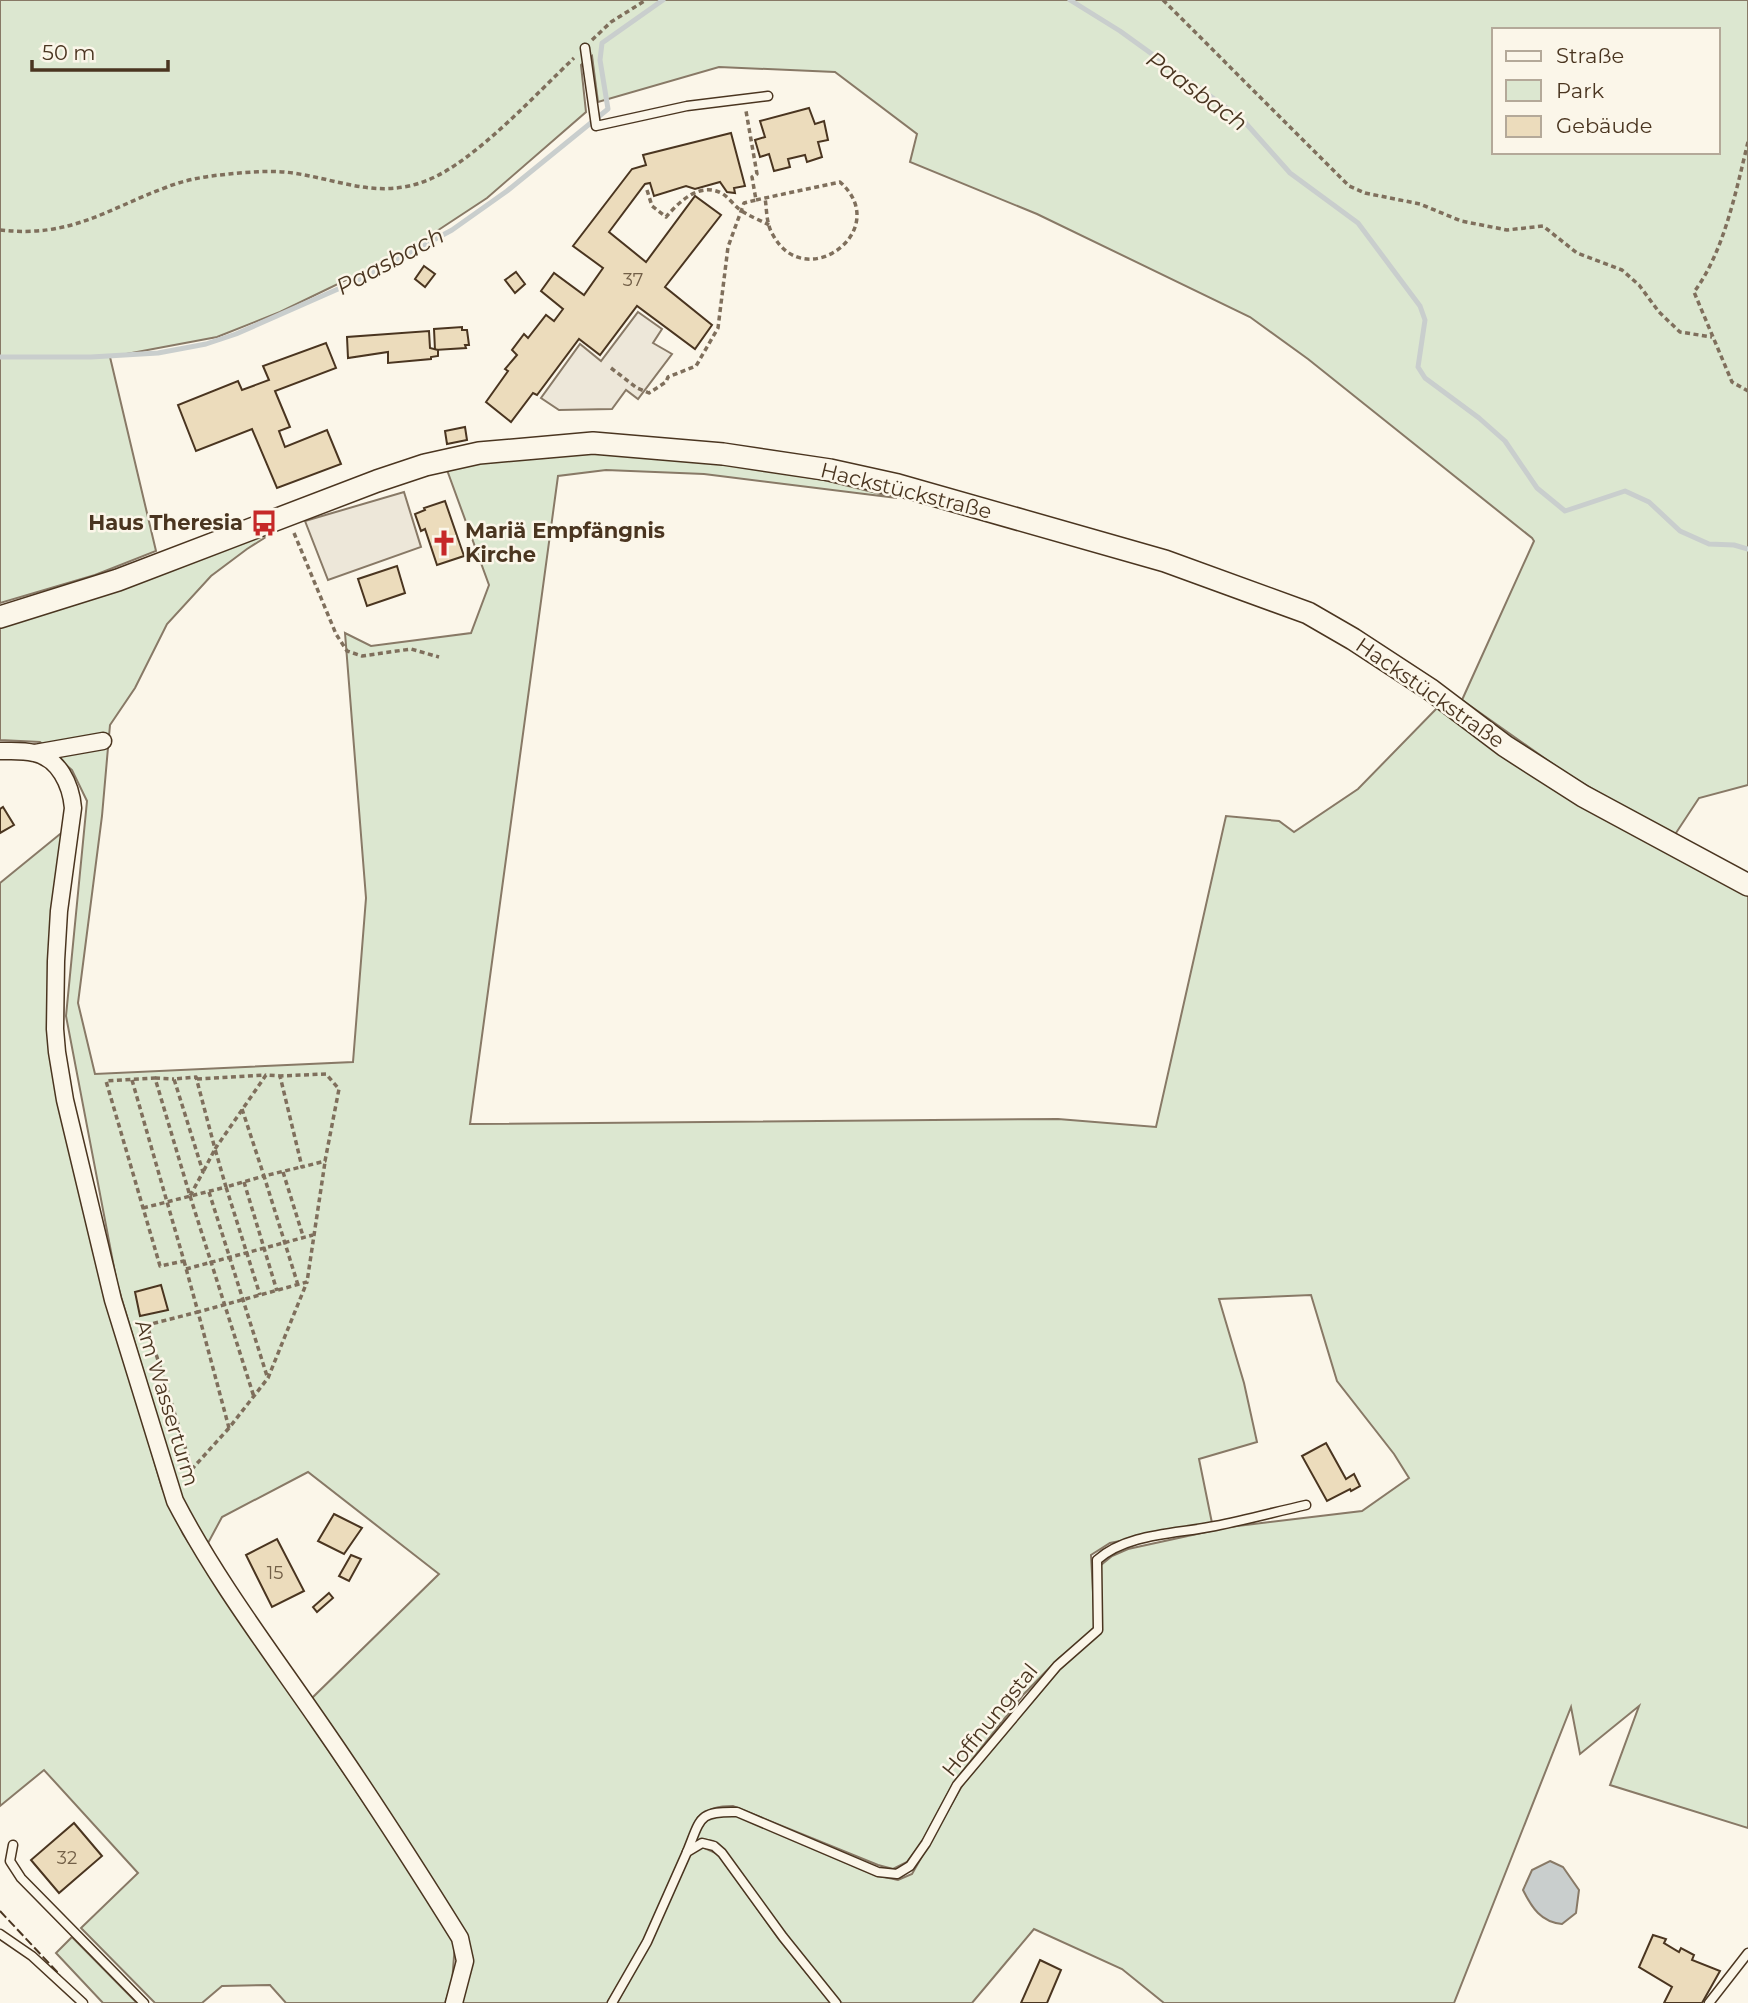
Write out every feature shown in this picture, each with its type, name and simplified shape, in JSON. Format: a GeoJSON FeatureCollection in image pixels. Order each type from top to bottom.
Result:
{"type":"FeatureCollection","features":[{"type":"Feature","properties":{"kind":"street","name":"Hackstückstraße"},"geometry":{"type":"LineString","coordinates":[[0,617],[118,580],[286,514],[425,465],[479,453],[593,443],[723,454],[830,470],[898,485],[1164,561],[1308,613],[1376,653],[1431,690],[1505,746],[1583,796],[1748,884]]}},
{"type":"Feature","properties":{"kind":"street"},"geometry":{"type":"LineString","coordinates":[[0,751],[36,753],[103,741]]}},
{"type":"Feature","properties":{"kind":"street","name":"Am Wasserturm"},"geometry":{"type":"LineString","coordinates":[[36,753],[51,761],[72,791],[73,808],[59,911],[56,961],[55,1029],[65,1100],[113,1300],[175,1501],[189,1528],[244,1614],[356,1776],[460,1938],[466,1961],[454,2003]]}},
{"type":"Feature","properties":{"kind":"lane"},"geometry":{"type":"LineString","coordinates":[[585,48],[596,126],[687,106],[768,96]]}},
{"type":"Feature","properties":{"kind":"lane","name":"Hoffnungstal"},"geometry":{"type":"LineString","coordinates":[[687,1852],[702,1819],[713,1811],[737,1812],[878,1872],[897,1874],[910,1866],[926,1843],[965,1775],[1057,1665],[1098,1630],[1097,1560],[1110,1549],[1140,1539],[1215,1526],[1306,1505]]}},
{"type":"Feature","properties":{"kind":"lane"},"geometry":{"type":"LineString","coordinates":[[612,2003],[647,1942],[687,1852],[702,1843],[714,1846],[722,1853],[783,1937],[836,2003]]}},
{"type":"Feature","properties":{"kind":"lane"},"geometry":{"type":"LineString","coordinates":[[13,1845],[10,1861],[21,1878],[144,2003]]}},
{"type":"Feature","properties":{"kind":"lane"},"geometry":{"type":"LineString","coordinates":[[0,1934],[33,1956],[83,2003]]}},
{"type":"Feature","properties":{"kind":"lane"},"geometry":{"type":"LineString","coordinates":[[1709,2003],[1748,1953]]}},
{"type":"Feature","properties":{"kind":"path"},"geometry":{"type":"LineString","coordinates":[[0,230],[46,231],[72,226],[99,218],[166,187],[226,174],[290,172],[376,190],[419,183],[443,172],[493,134],[611,22],[646,0]]}},
{"type":"Feature","properties":{"kind":"path"},"geometry":{"type":"LineString","coordinates":[[1163,0],[1349,186],[1365,194],[1420,204],[1461,221],[1507,230],[1542,226],[1577,253],[1622,270],[1639,285],[1659,312],[1680,332],[1712,337]]}},
{"type":"Feature","properties":{"kind":"path"},"geometry":{"type":"LineString","coordinates":[[744,100],[757,174],[752,177],[756,200]]}},
{"type":"Feature","properties":{"kind":"path"},"geometry":{"type":"LineString","coordinates":[[1748,142],[1735,193],[1708,273],[1694,292],[1732,382],[1748,391]]}},
{"type":"Feature","properties":{"kind":"path"},"geometry":{"type":"LineString","coordinates":[[611,368],[637,388],[649,393],[666,382],[668,377],[696,366],[718,328],[728,247],[744,203],[765,198],[840,182],[851,192],[857,207],[856,224],[849,240],[836,253],[819,259],[798,257],[784,248],[772,234],[765,198]]}},
{"type":"Feature","properties":{"kind":"path"},"geometry":{"type":"LineString","coordinates":[[647,190],[652,206],[666,217],[681,200],[710,189],[723,194],[741,211],[769,225]]}},
{"type":"Feature","properties":{"kind":"path"},"geometry":{"type":"LineString","coordinates":[[286,514],[336,634],[347,651],[362,656],[411,649],[439,657]]}},
{"type":"Feature","properties":{"kind":"path"},"geometry":{"type":"LineString","coordinates":[[184,1261],[160,1266],[106,1082],[155,1078],[326,1074],[339,1089],[307,1282],[268,1378],[229,1428],[192,1469],[147,1325],[307,1282]]}},
{"type":"Feature","properties":{"kind":"path"},"geometry":{"type":"LineString","coordinates":[[190,1196],[215,1149],[266,1075]]}},
{"type":"Feature","properties":{"kind":"path"},"geometry":{"type":"LineString","coordinates":[[280,1076],[302,1167]]}},
{"type":"Feature","properties":{"kind":"path"},"geometry":{"type":"LineString","coordinates":[[155,1078],[209,1262],[254,1398]]}},
{"type":"Feature","properties":{"kind":"path"},"geometry":{"type":"LineString","coordinates":[[174,1079],[203,1172]]}},
{"type":"Feature","properties":{"kind":"path"},"geometry":{"type":"LineString","coordinates":[[197,1079],[226,1187],[260,1295]]}},
{"type":"Feature","properties":{"kind":"path"},"geometry":{"type":"LineString","coordinates":[[132,1080],[229,1428]]}},
{"type":"Feature","properties":{"kind":"path"},"geometry":{"type":"LineString","coordinates":[[242,1109],[298,1285]]}},
{"type":"Feature","properties":{"kind":"path"},"geometry":{"type":"LineString","coordinates":[[143,1208],[325,1161]]}},
{"type":"Feature","properties":{"kind":"path"},"geometry":{"type":"LineString","coordinates":[[283,1172],[303,1236]]}},
{"type":"Feature","properties":{"kind":"path"},"geometry":{"type":"LineString","coordinates":[[244,1182],[277,1291]]}},
{"type":"Feature","properties":{"kind":"path"},"geometry":{"type":"LineString","coordinates":[[209,1192],[268,1378]]}},
{"type":"Feature","properties":{"kind":"path"},"geometry":{"type":"LineString","coordinates":[[186,1269],[313,1235]]}},
{"type":"Feature","properties":{"kind":"green space"},"geometry":{"type":"Polygon","coordinates":[[[0,0],[1748,0],[1748,785],[1699,798],[1674,836],[1567,774],[1462,700],[1534,541],[1532,538],[1308,359],[1250,317],[1037,214],[910,162],[917,134],[835,72],[719,67],[598,102],[592,56],[581,65],[586,112],[487,198],[408,250],[280,312],[217,337],[110,357],[156,551],[95,575],[0,603],[0,0]]]}},
{"type":"Feature","properties":{"kind":"green space"},"geometry":{"type":"Polygon","coordinates":[[[595,450],[745,467],[824,480],[897,498],[704,474],[606,470],[558,476],[470,1124],[1058,1119],[1156,1127],[1226,816],[1279,821],[1294,832],[1358,789],[1438,707],[1748,892],[1748,1828],[1610,1785],[1639,1706],[1580,1754],[1571,1707],[1454,2003],[1164,2003],[1122,1969],[1034,1929],[972,2003],[842,2003],[832,1995],[783,1934],[722,1849],[713,1841],[702,1839],[694,1843],[708,1819],[718,1815],[735,1815],[875,1875],[898,1880],[912,1874],[963,1784],[1060,1669],[1101,1632],[1101,1565],[1112,1556],[1128,1549],[1229,1527],[1362,1511],[1409,1478],[1394,1454],[1337,1381],[1311,1295],[1219,1299],[1244,1383],[1257,1442],[1199,1459],[1212,1523],[1110,1543],[1091,1555],[1095,1629],[1058,1659],[1024,1694],[954,1782],[922,1842],[907,1862],[893,1869],[878,1865],[733,1806],[714,1808],[698,1817],[643,1943],[607,2003],[461,2003],[470,1947],[310,1700],[439,1574],[308,1472],[222,1517],[207,1545],[187,1510],[178,1488],[117,1283],[66,1016],[87,801],[72,770],[40,742],[0,740],[0,625],[288,523],[211,576],[167,624],[135,688],[110,725],[102,816],[78,1003],[95,1074],[353,1062],[366,898],[345,633],[371,646],[471,633],[489,585],[447,470],[480,460],[595,450]]]}},
{"type":"Feature","properties":{"kind":"green space"},"geometry":{"type":"Polygon","coordinates":[[[65,830],[47,1017],[93,1251],[162,1488],[183,1534],[432,1904],[455,1943],[452,1983],[445,2003],[286,2003],[270,1985],[222,1986],[202,2003],[155,2003],[81,1928],[138,1873],[44,1770],[0,1806],[0,883],[65,830]]]}},
{"type":"Feature","properties":{"kind":"green space"},"geometry":{"type":"Polygon","coordinates":[[[702,1847],[718,1854],[778,1938],[831,2003],[617,2003],[648,1946],[688,1855],[702,1847]]]}},
{"type":"Feature","properties":{"kind":"green space"},"geometry":{"type":"Polygon","coordinates":[[[72,1937],[137,2003],[103,2003],[56,1953],[72,1937]]]}},
{"type":"Feature","properties":{"kind":"shaded area"},"geometry":{"type":"Polygon","coordinates":[[[638,312],[662,329],[653,343],[672,354],[638,399],[626,390],[612,409],[559,410],[541,398],[580,344],[601,361],[638,312]]]}},
{"type":"Feature","properties":{"kind":"shaded area"},"geometry":{"type":"Polygon","coordinates":[[[404,492],[421,547],[328,580],[305,521],[404,492]]]}},
{"type":"Feature","properties":{"kind":"shaded area"},"geometry":{"type":"Polygon","coordinates":[[[1550,1861],[1563,1867],[1579,1890],[1576,1913],[1562,1924],[1548,1920],[1538,1913],[1523,1890],[1532,1870],[1550,1861]]]}},
{"type":"Feature","properties":{"kind":"building"},"geometry":{"type":"Polygon","coordinates":[[[809,108],[815,124],[824,121],[828,140],[818,142],[822,157],[807,162],[805,155],[788,159],[790,167],[774,171],[769,154],[760,157],[755,140],[765,137],[760,121],[809,108]]]}},
{"type":"Feature","properties":{"kind":"building"},"geometry":{"type":"Polygon","coordinates":[[[731,133],[745,186],[734,188],[735,193],[727,192],[720,182],[695,189],[686,186],[654,196],[650,183],[645,184],[609,232],[646,262],[695,196],[721,215],[665,287],[712,325],[695,349],[637,306],[600,355],[579,339],[537,395],[533,393],[511,422],[486,402],[508,371],[505,369],[517,355],[512,350],[524,334],[528,338],[546,315],[554,321],[563,309],[541,291],[554,273],[584,295],[603,268],[573,246],[632,169],[646,165],[643,155],[731,133]]]}},
{"type":"Feature","properties":{"kind":"building"},"geometry":{"type":"Polygon","coordinates":[[[424,266],[435,274],[425,287],[415,279],[424,266]]]}},
{"type":"Feature","properties":{"kind":"building"},"geometry":{"type":"Polygon","coordinates":[[[516,272],[525,284],[515,293],[505,280],[516,272]]]}},
{"type":"Feature","properties":{"kind":"building"},"geometry":{"type":"Polygon","coordinates":[[[462,327],[462,330],[467,330],[469,345],[465,345],[466,348],[435,350],[434,329],[462,327]]]}},
{"type":"Feature","properties":{"kind":"building"},"geometry":{"type":"Polygon","coordinates":[[[429,331],[430,348],[438,350],[438,356],[431,359],[388,363],[388,352],[348,358],[347,337],[429,331]]]}},
{"type":"Feature","properties":{"kind":"building"},"geometry":{"type":"Polygon","coordinates":[[[326,343],[336,368],[275,391],[290,427],[279,431],[285,447],[327,430],[341,464],[277,488],[252,429],[196,451],[178,405],[238,381],[242,390],[269,380],[263,366],[326,343]]]}},
{"type":"Feature","properties":{"kind":"building"},"geometry":{"type":"Polygon","coordinates":[[[465,427],[467,440],[447,444],[445,431],[465,427]]]}},
{"type":"Feature","properties":{"kind":"building","name":"Mariä Empfängnis Kirche"},"geometry":{"type":"Polygon","coordinates":[[[445,501],[464,556],[437,565],[425,529],[421,531],[415,514],[445,501]]]}},
{"type":"Feature","properties":{"kind":"building"},"geometry":{"type":"Polygon","coordinates":[[[397,566],[405,593],[367,606],[358,579],[397,566]]]}},
{"type":"Feature","properties":{"kind":"building"},"geometry":{"type":"Polygon","coordinates":[[[3,807],[14,825],[0,833],[0,809],[3,807]]]}},
{"type":"Feature","properties":{"kind":"building"},"geometry":{"type":"Polygon","coordinates":[[[161,1285],[168,1310],[140,1316],[135,1292],[161,1285]]]}},
{"type":"Feature","properties":{"kind":"building"},"geometry":{"type":"Polygon","coordinates":[[[1326,1443],[1346,1479],[1354,1474],[1360,1486],[1327,1501],[1302,1456],[1326,1443]]]}},
{"type":"Feature","properties":{"kind":"building"},"geometry":{"type":"Polygon","coordinates":[[[334,1514],[362,1528],[344,1554],[318,1541],[334,1514]]]}},
{"type":"Feature","properties":{"kind":"building"},"geometry":{"type":"Polygon","coordinates":[[[277,1539],[304,1591],[272,1607],[246,1555],[277,1539]]]}},
{"type":"Feature","properties":{"kind":"building"},"geometry":{"type":"Polygon","coordinates":[[[351,1555],[361,1559],[349,1581],[339,1576],[351,1555]]]}},
{"type":"Feature","properties":{"kind":"building"},"geometry":{"type":"Polygon","coordinates":[[[329,1593],[333,1598],[317,1612],[313,1607],[329,1593]]]}},
{"type":"Feature","properties":{"kind":"building"},"geometry":{"type":"Polygon","coordinates":[[[74,1823],[102,1856],[59,1893],[31,1860],[74,1823]]]}},
{"type":"Feature","properties":{"kind":"building"},"geometry":{"type":"Polygon","coordinates":[[[1653,1935],[1666,1939],[1664,1943],[1679,1952],[1681,1948],[1694,1955],[1692,1960],[1720,1971],[1702,2003],[1664,2003],[1672,1987],[1639,1967],[1653,1935]]]}},
{"type":"Feature","properties":{"kind":"building"},"geometry":{"type":"Polygon","coordinates":[[[1040,1960],[1061,1970],[1047,2003],[1021,2003],[1040,1960]]]}},
{"type":"Feature","properties":{"kind":"waterway","name":"Paasbach"},"geometry":{"type":"LineString","coordinates":[[0,357],[91,357],[158,353],[206,344],[236,334],[363,278],[452,230],[507,191],[608,109],[600,60],[602,43],[663,0]]}},
{"type":"Feature","properties":{"kind":"waterway","name":"Paasbach"},"geometry":{"type":"LineString","coordinates":[[1070,0],[1120,31],[1242,119],[1290,173],[1358,223],[1420,306],[1425,320],[1418,367],[1425,378],[1505,441],[1537,488],[1565,511],[1625,491],[1649,502],[1680,531],[1709,544],[1734,545],[1748,549]]}},
{"type":"Feature","properties":{"kind":"fence"},"geometry":{"type":"LineString","coordinates":[[0,1911],[60,1975]]}},
{"type":"Feature","properties":{"kind":"place","name":"Haus Theresia"},"geometry":{"type":"Point","coordinates":[264,523]}},
{"type":"Feature","properties":{"kind":"place","name":"Mariä Empfängnis Kirche"},"geometry":{"type":"Point","coordinates":[444,543]}}]}
